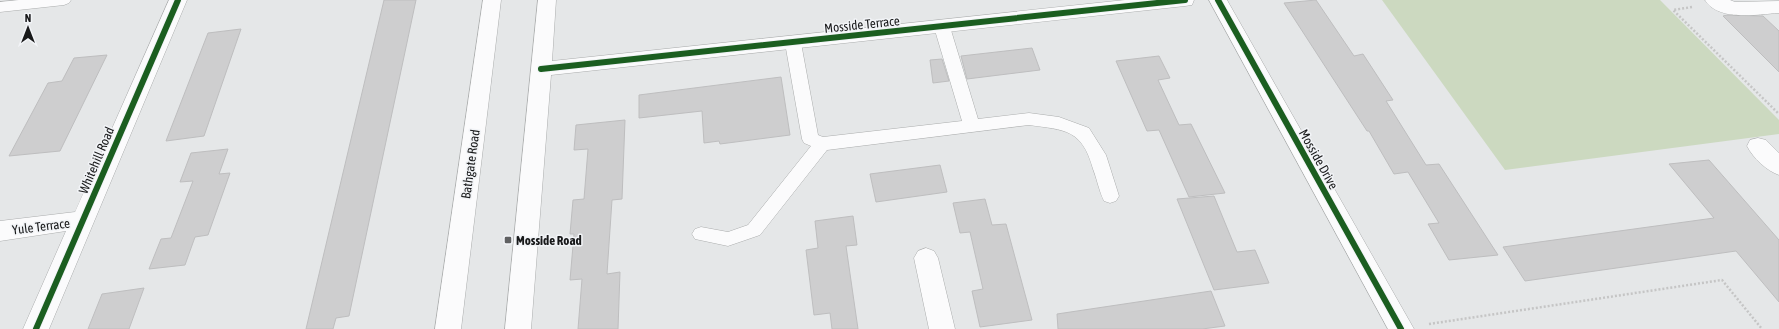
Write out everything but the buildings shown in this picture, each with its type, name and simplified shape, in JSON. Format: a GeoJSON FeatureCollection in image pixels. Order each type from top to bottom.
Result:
{"type":"FeatureCollection","features":[{"type":"Feature","properties":{"kind":"street","name":"Whitehill Road"},"geometry":{"type":"LineString","coordinates":[[36,329],[178,0]]}},
{"type":"Feature","properties":{"kind":"street","name":"Bathgate Road"},"geometry":{"type":"LineString","coordinates":[[448,329],[492,0]]}},
{"type":"Feature","properties":{"kind":"street"},"geometry":{"type":"LineString","coordinates":[[518,329],[547,0]]}},
{"type":"Feature","properties":{"kind":"street","name":"Mosside Terrace"},"geometry":{"type":"LineString","coordinates":[[541,69],[1185,0]]}},
{"type":"Feature","properties":{"kind":"street","name":"Mosside Drive"},"geometry":{"type":"LineString","coordinates":[[1218,0],[1400,329]]}},
{"type":"Feature","properties":{"kind":"street"},"geometry":{"type":"LineString","coordinates":[[1715,1],[1732,10],[1779,7]]}},
{"type":"Feature","properties":{"kind":"street"},"geometry":{"type":"LineString","coordinates":[[1758,146],[1779,166]]}},
{"type":"Feature","properties":{"kind":"street","name":"Yule Terrace"},"geometry":{"type":"LineString","coordinates":[[0,231],[82,220]]}},
{"type":"Feature","properties":{"kind":"street"},"geometry":{"type":"LineString","coordinates":[[926,258],[942,329]]}},
{"type":"Feature","properties":{"kind":"lane"},"geometry":{"type":"LineString","coordinates":[[0,6],[64,0]]}},
{"type":"Feature","properties":{"kind":"lane"},"geometry":{"type":"LineString","coordinates":[[942,27],[972,126]]}},
{"type":"Feature","properties":{"kind":"lane"},"geometry":{"type":"LineString","coordinates":[[793,43],[810,139],[822,144],[1029,119],[1059,123],[1083,132],[1098,155],[1110,196]]}},
{"type":"Feature","properties":{"kind":"lane"},"geometry":{"type":"LineString","coordinates":[[701,234],[728,239],[754,230],[822,144]]}},
{"type":"Feature","properties":{"kind":"path"},"geometry":{"type":"LineString","coordinates":[[1715,1],[1673,10],[1779,114]]}},
{"type":"Feature","properties":{"kind":"path"},"geometry":{"type":"LineString","coordinates":[[1400,329],[1722,280],[1762,329]]}},
{"type":"Feature","properties":{"kind":"green space"},"geometry":{"type":"Polygon","coordinates":[[[1382,0],[1660,0],[1779,120],[1779,134],[1505,170],[1382,0]]]}},
{"type":"Feature","properties":{"kind":"cycle path"},"geometry":{"type":"LineString","coordinates":[[36,329],[178,0]]}},
{"type":"Feature","properties":{"kind":"cycle path"},"geometry":{"type":"LineString","coordinates":[[541,69],[1185,0]]}},
{"type":"Feature","properties":{"kind":"cycle path"},"geometry":{"type":"LineString","coordinates":[[1218,0],[1401,329]]}},
{"type":"Feature","properties":{"kind":"place","name":"Mosside Road"},"geometry":{"type":"Point","coordinates":[508,240]}}]}
